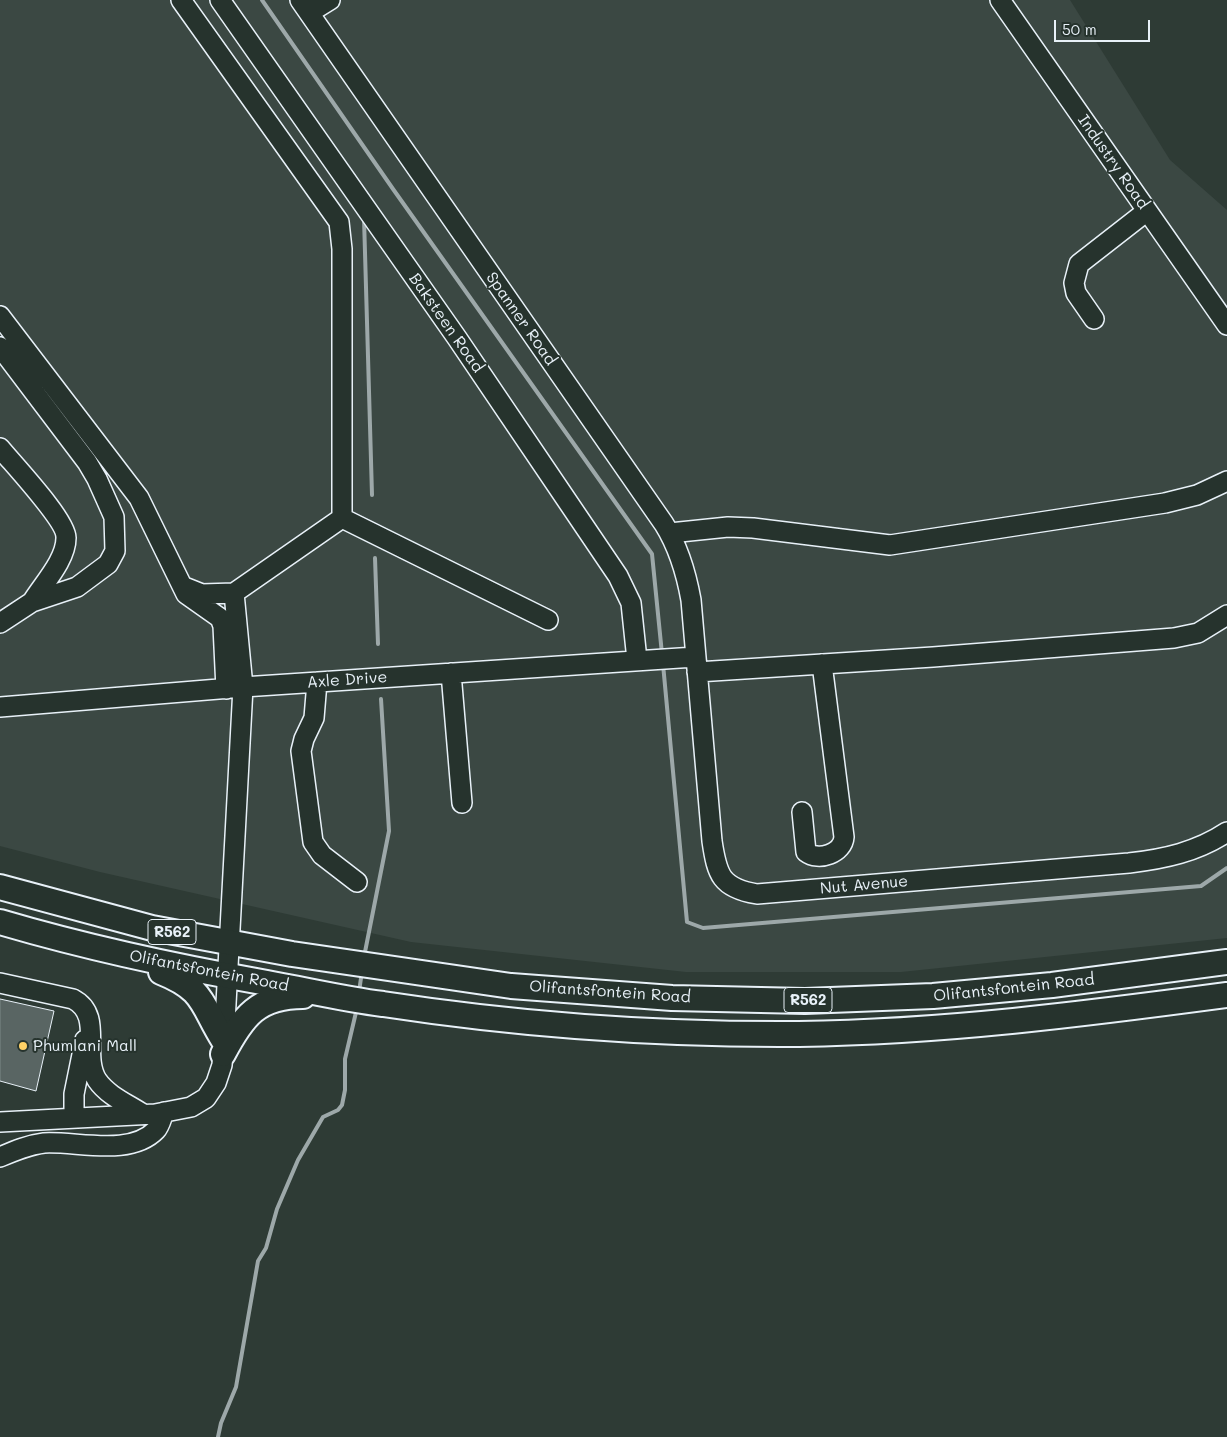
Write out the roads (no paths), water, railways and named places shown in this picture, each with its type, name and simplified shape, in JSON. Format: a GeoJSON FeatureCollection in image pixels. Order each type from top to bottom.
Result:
{"type":"FeatureCollection","features":[{"type":"Feature","properties":{"kind":"main road","name":"Olifantsfontein Road"},"geometry":{"type":"LineString","coordinates":[[0,887],[152,928],[347,963],[530,987],[672,998],[805,1000],[904,998],[1005,990],[1162,972],[1227,962]]}},
{"type":"Feature","properties":{"kind":"main road","name":"Olifantsfontein Road"},"geometry":{"type":"LineString","coordinates":[[0,922],[109,951],[228,977],[339,997],[387,1005],[535,1022],[666,1033],[801,1034],[997,1023],[1227,995]]}},
{"type":"Feature","properties":{"kind":"main road"},"geometry":{"type":"LineString","coordinates":[[109,951],[182,980],[190,986],[204,1003],[223,1047],[243,1021],[262,1004],[294,996],[339,997]]}},
{"type":"Feature","properties":{"kind":"street"},"geometry":{"type":"LineString","coordinates":[[181,0],[338,222],[342,250],[342,518]]}},
{"type":"Feature","properties":{"kind":"street","name":"Baksteen Road"},"geometry":{"type":"LineString","coordinates":[[220,0],[456,338],[618,576],[631,603],[644,660]]}},
{"type":"Feature","properties":{"kind":"street"},"geometry":{"type":"LineString","coordinates":[[305,6],[330,0]]}},
{"type":"Feature","properties":{"kind":"street","name":"Industry Road"},"geometry":{"type":"LineString","coordinates":[[1000,0],[1227,325]]}},
{"type":"Feature","properties":{"kind":"street","name":"Spanner Road"},"geometry":{"type":"LineString","coordinates":[[305,6],[670,533],[686,570],[690,663]]}},
{"type":"Feature","properties":{"kind":"street"},"geometry":{"type":"LineString","coordinates":[[1094,319],[1076,293],[1074,283],[1079,264],[1147,211]]}},
{"type":"Feature","properties":{"kind":"street"},"geometry":{"type":"LineString","coordinates":[[0,316],[139,498],[186,594],[220,618],[235,688]]}},
{"type":"Feature","properties":{"kind":"street"},"geometry":{"type":"LineString","coordinates":[[0,347],[87,462],[97,479],[114,517],[115,551],[108,564],[77,587],[32,602],[0,622]]}},
{"type":"Feature","properties":{"kind":"street"},"geometry":{"type":"LineString","coordinates":[[0,448],[60,520],[66,537],[62,554],[32,602]]}},
{"type":"Feature","properties":{"kind":"street"},"geometry":{"type":"LineString","coordinates":[[670,533],[728,527],[754,528],[890,545],[1165,503],[1197,495],[1227,481]]}},
{"type":"Feature","properties":{"kind":"street"},"geometry":{"type":"LineString","coordinates":[[182,586],[202,594],[234,593],[342,518]]}},
{"type":"Feature","properties":{"kind":"street"},"geometry":{"type":"LineString","coordinates":[[342,518],[548,620]]}},
{"type":"Feature","properties":{"kind":"street"},"geometry":{"type":"LineString","coordinates":[[0,1114],[143,1114],[183,1110],[206,1098],[216,1083],[223,1047],[228,977],[235,688],[234,593]]}},
{"type":"Feature","properties":{"kind":"street","name":"Axle Drive"},"geometry":{"type":"LineString","coordinates":[[0,707],[316,682],[644,660],[690,663],[822,664],[933,657],[1187,637],[1227,616]]}},
{"type":"Feature","properties":{"kind":"street","name":"Nut Avenue"},"geometry":{"type":"LineString","coordinates":[[690,663],[716,866],[722,879],[741,891],[766,893],[1129,863],[1181,854],[1215,840],[1227,832]]}},
{"type":"Feature","properties":{"kind":"street"},"geometry":{"type":"LineString","coordinates":[[802,812],[806,852],[811,856],[821,856],[839,850],[844,844],[844,837],[822,664]]}},
{"type":"Feature","properties":{"kind":"street"},"geometry":{"type":"LineString","coordinates":[[451,673],[462,803]]}},
{"type":"Feature","properties":{"kind":"street"},"geometry":{"type":"LineString","coordinates":[[316,682],[314,718],[304,739],[301,751],[314,842],[322,855],[357,882]]}},
{"type":"Feature","properties":{"kind":"street"},"geometry":{"type":"LineString","coordinates":[[0,983],[74,999],[87,1008],[92,1064],[98,1081],[113,1095],[143,1114]]}},
{"type":"Feature","properties":{"kind":"street"},"geometry":{"type":"LineString","coordinates":[[74,1113],[78,1065],[90,1027]]}},
{"type":"Feature","properties":{"kind":"street"},"geometry":{"type":"LineString","coordinates":[[0,1157],[22,1148],[43,1144],[109,1146],[138,1140],[156,1129],[164,1112]]}},
{"type":"Feature","properties":{"kind":"street"},"geometry":{"type":"LineString","coordinates":[[0,1122],[74,1113]]}},
{"type":"Feature","properties":{"kind":"waterway"},"geometry":{"type":"LineString","coordinates":[[262,0],[393,189],[652,554],[662,654]]}},
{"type":"Feature","properties":{"kind":"waterway"},"geometry":{"type":"LineString","coordinates":[[364,218],[372,495]]}},
{"type":"Feature","properties":{"kind":"waterway"},"geometry":{"type":"LineString","coordinates":[[375,558],[378,644]]}},
{"type":"Feature","properties":{"kind":"waterway"},"geometry":{"type":"LineString","coordinates":[[663,664],[687,922],[703,928],[1201,886],[1227,868]]}},
{"type":"Feature","properties":{"kind":"waterway"},"geometry":{"type":"LineString","coordinates":[[364,957],[389,831],[381,699]]}},
{"type":"Feature","properties":{"kind":"waterway"},"geometry":{"type":"LineString","coordinates":[[359,992],[362,971]]}},
{"type":"Feature","properties":{"kind":"waterway"},"geometry":{"type":"LineString","coordinates":[[218,1437],[221,1423],[236,1387],[258,1261],[266,1248],[277,1209],[298,1160],[323,1117],[338,1110],[342,1105],[345,1090],[345,1059],[357,1008]]}},
{"type":"Feature","properties":{"kind":"place","name":"Phumlani Mall"},"geometry":{"type":"Point","coordinates":[23,1046]}}]}
